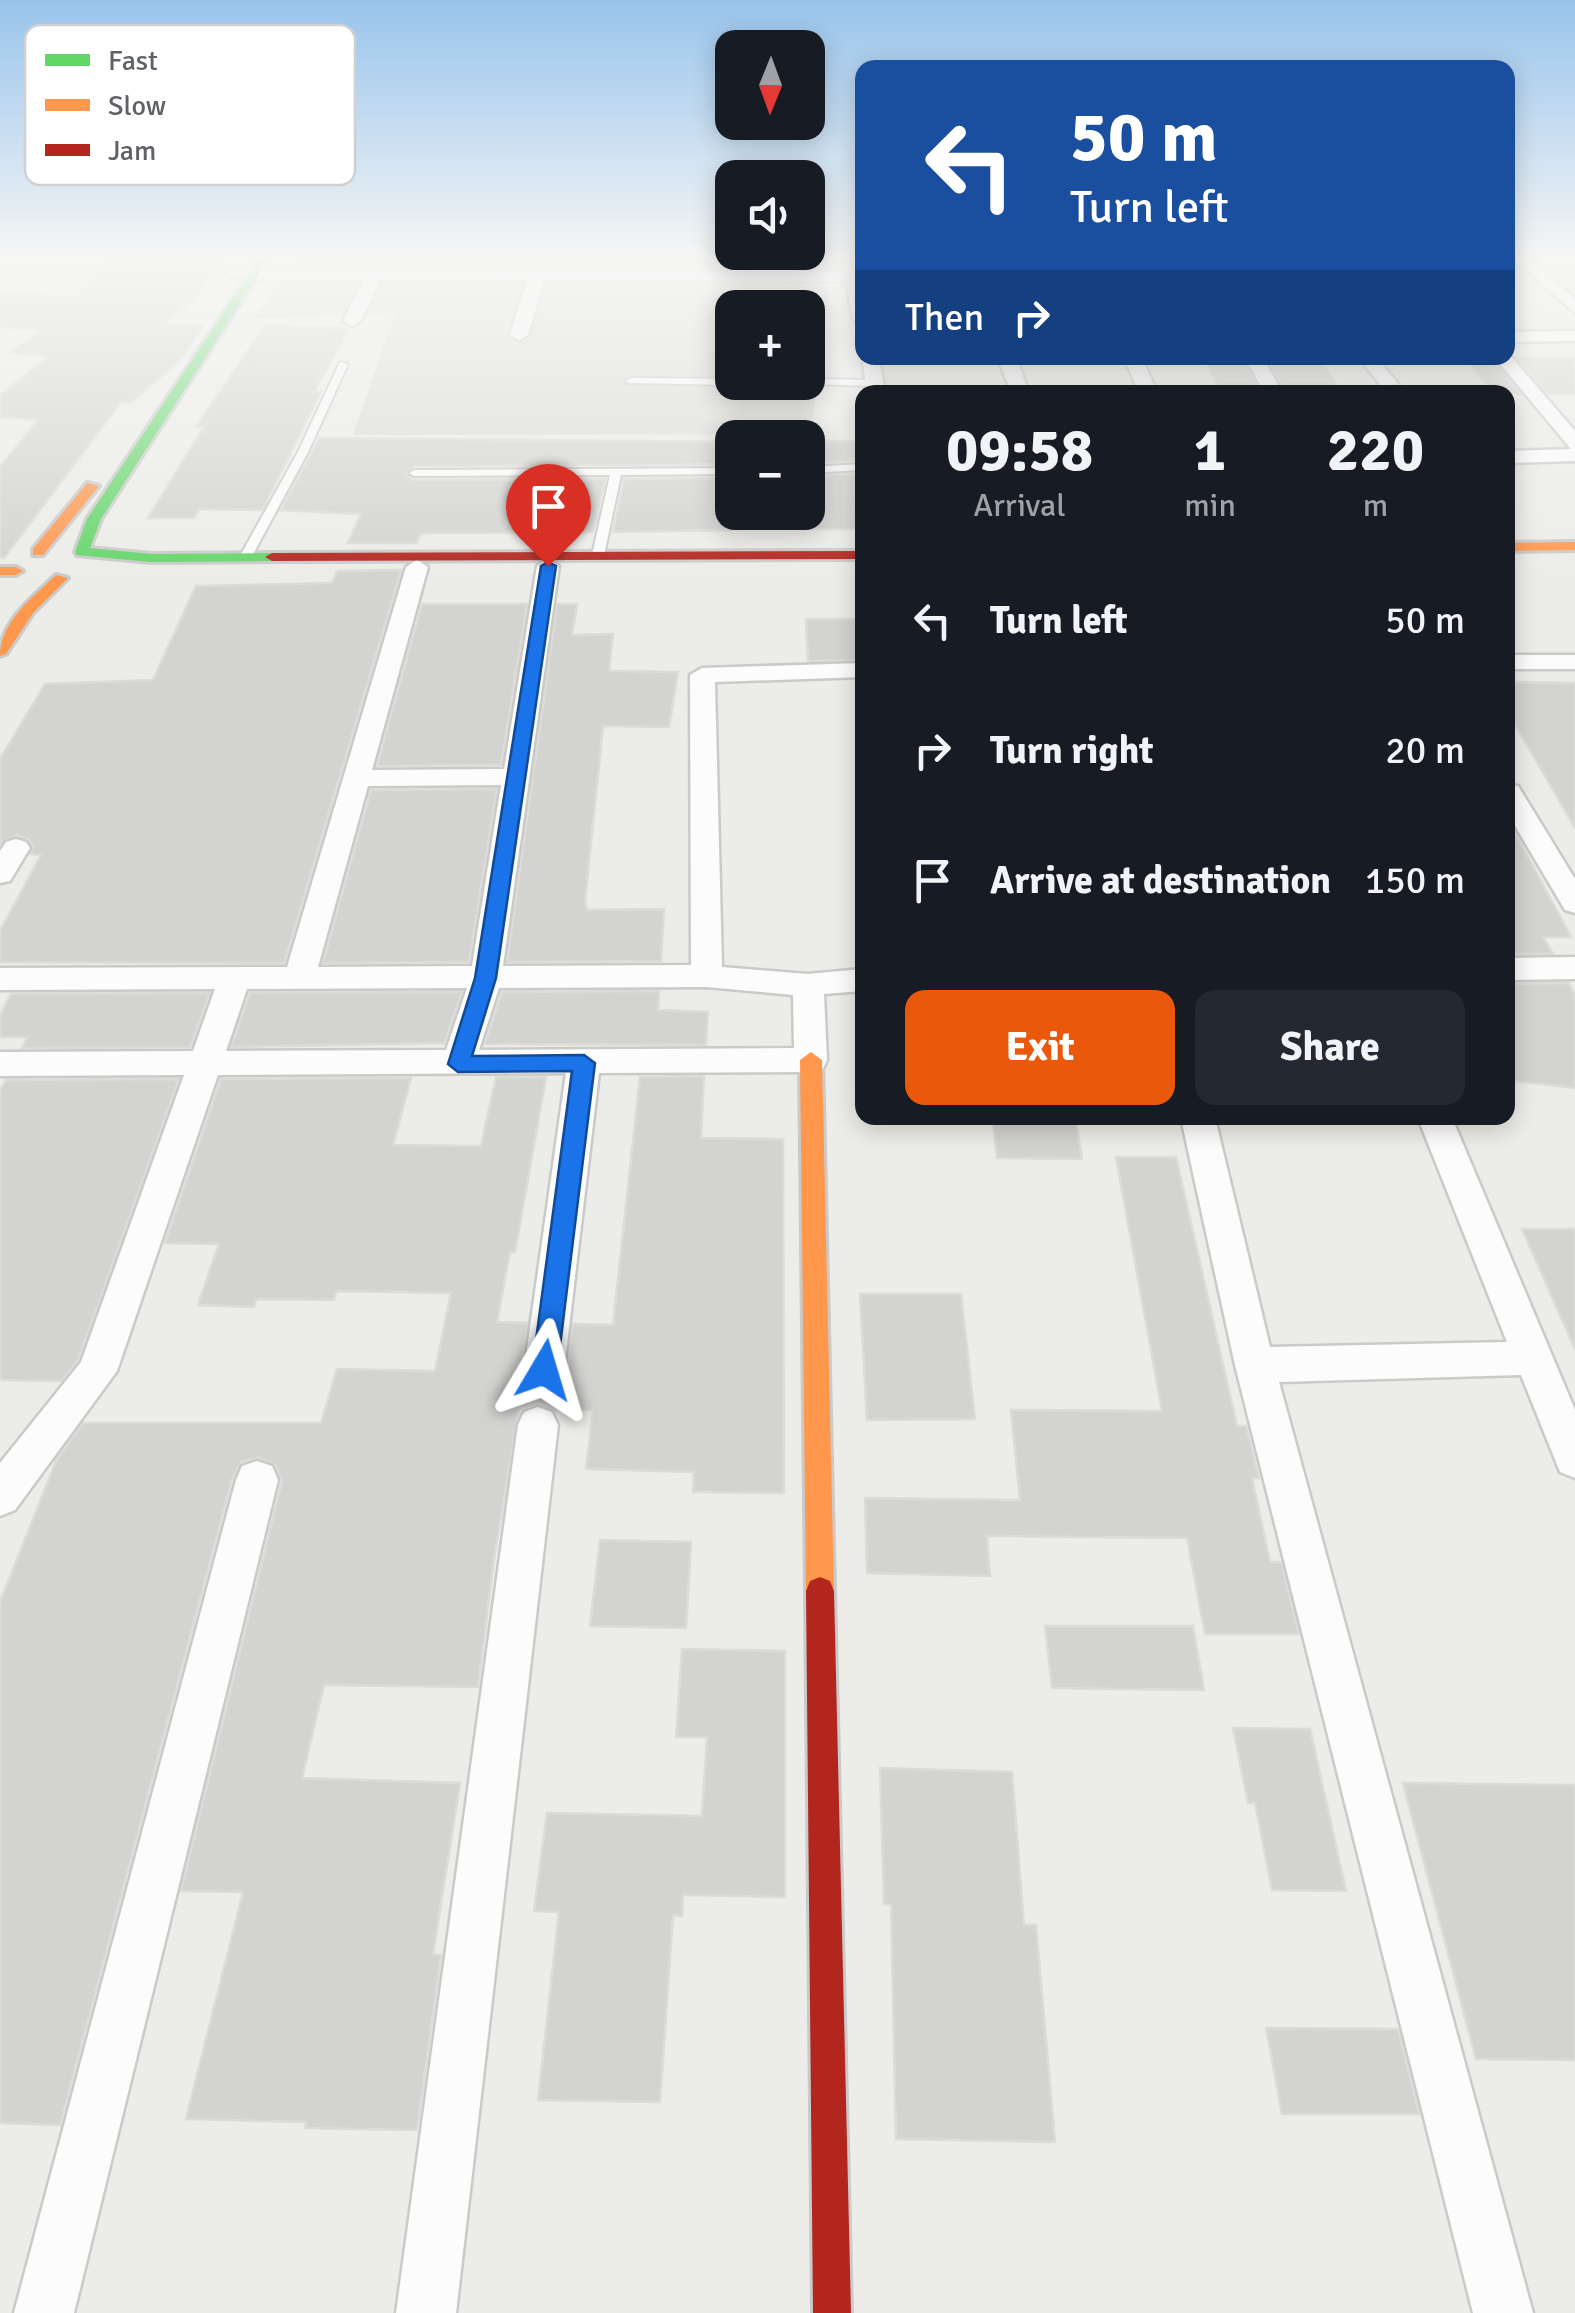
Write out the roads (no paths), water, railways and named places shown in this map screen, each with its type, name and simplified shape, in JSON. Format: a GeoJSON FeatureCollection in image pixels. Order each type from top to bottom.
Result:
{"type":"FeatureCollection","features":[{"type":"Feature","properties":{"kind":"street"},"geometry":{"type":"LineString","coordinates":[[0,622],[18,563],[69,519],[177,367]]}},
{"type":"Feature","properties":{"kind":"street"},"geometry":{"type":"LineString","coordinates":[[0,652],[28,610],[72,568],[94,519],[187,367]]}},
{"type":"Feature","properties":{"kind":"street"},"geometry":{"type":"LineString","coordinates":[[1511,367],[1575,444]]}},
{"type":"Feature","properties":{"kind":"street"},"geometry":{"type":"LineString","coordinates":[[1515,457],[1575,455]]}},
{"type":"Feature","properties":{"kind":"street"},"geometry":{"type":"LineString","coordinates":[[1515,547],[1575,546]]}},
{"type":"Feature","properties":{"kind":"street"},"geometry":{"type":"LineString","coordinates":[[18,563],[64,548],[72,568]]}},
{"type":"Feature","properties":{"kind":"street"},"geometry":{"type":"LineString","coordinates":[[18,563],[36,581],[72,568],[150,558],[855,554]]}},
{"type":"Feature","properties":{"kind":"street"},"geometry":{"type":"LineString","coordinates":[[1515,556],[1575,555]]}},
{"type":"Feature","properties":{"kind":"street"},"geometry":{"type":"LineString","coordinates":[[72,568],[855,564]]}},
{"type":"Feature","properties":{"kind":"street"},"geometry":{"type":"LineString","coordinates":[[458,1064],[486,978],[548,566]]}},
{"type":"Feature","properties":{"kind":"street"},"geometry":{"type":"LineString","coordinates":[[299,978],[417,567]]}},
{"type":"Feature","properties":{"kind":"street"},"geometry":{"type":"LineString","coordinates":[[1515,662],[1575,662]]}},
{"type":"Feature","properties":{"kind":"street"},"geometry":{"type":"LineString","coordinates":[[707,976],[702,675],[855,670]]}},
{"type":"Feature","properties":{"kind":"street"},"geometry":{"type":"LineString","coordinates":[[356,778],[516,777]]}},
{"type":"Feature","properties":{"kind":"street"},"geometry":{"type":"LineString","coordinates":[[1515,804],[1575,903]]}},
{"type":"Feature","properties":{"kind":"street"},"geometry":{"type":"LineString","coordinates":[[0,874],[16,848]]}},
{"type":"Feature","properties":{"kind":"street"},"geometry":{"type":"LineString","coordinates":[[1515,968],[1575,968]]}},
{"type":"Feature","properties":{"kind":"street"},"geometry":{"type":"LineString","coordinates":[[0,979],[707,976],[808,985],[855,981]]}},
{"type":"Feature","properties":{"kind":"street"},"geometry":{"type":"LineString","coordinates":[[0,1496],[97,1371],[236,978]]}},
{"type":"Feature","properties":{"kind":"street"},"geometry":{"type":"LineString","coordinates":[[808,985],[832,2313]]}},
{"type":"Feature","properties":{"kind":"street"},"geometry":{"type":"LineString","coordinates":[[0,1064],[811,1060]]}},
{"type":"Feature","properties":{"kind":"street"},"geometry":{"type":"LineString","coordinates":[[544,1370],[584,1063]]}},
{"type":"Feature","properties":{"kind":"street"},"geometry":{"type":"LineString","coordinates":[[1200,1125],[1255,1365],[1503,2313]]}},
{"type":"Feature","properties":{"kind":"street"},"geometry":{"type":"LineString","coordinates":[[1438,1125],[1575,1460]]}},
{"type":"Feature","properties":{"kind":"street"},"geometry":{"type":"LineString","coordinates":[[1255,1365],[1532,1358]]}},
{"type":"Feature","properties":{"kind":"street"},"geometry":{"type":"LineString","coordinates":[[426,2313],[538,1425]]}},
{"type":"Feature","properties":{"kind":"street"},"geometry":{"type":"LineString","coordinates":[[44,2313],[257,1480]]}},
{"type":"Feature","properties":{"kind":"lane"},"geometry":{"type":"LineString","coordinates":[[245,558],[303,452],[342,367]]}},
{"type":"Feature","properties":{"kind":"lane"},"geometry":{"type":"LineString","coordinates":[[630,381],[715,382]]}},
{"type":"Feature","properties":{"kind":"lane"},"geometry":{"type":"LineString","coordinates":[[825,384],[855,386]]}},
{"type":"Feature","properties":{"kind":"lane"},"geometry":{"type":"LineString","coordinates":[[825,469],[855,467]]}},
{"type":"Feature","properties":{"kind":"lane"},"geometry":{"type":"LineString","coordinates":[[414,473],[715,471]]}},
{"type":"Feature","properties":{"kind":"lane"},"geometry":{"type":"LineString","coordinates":[[598,555],[616,472]]}}]}
